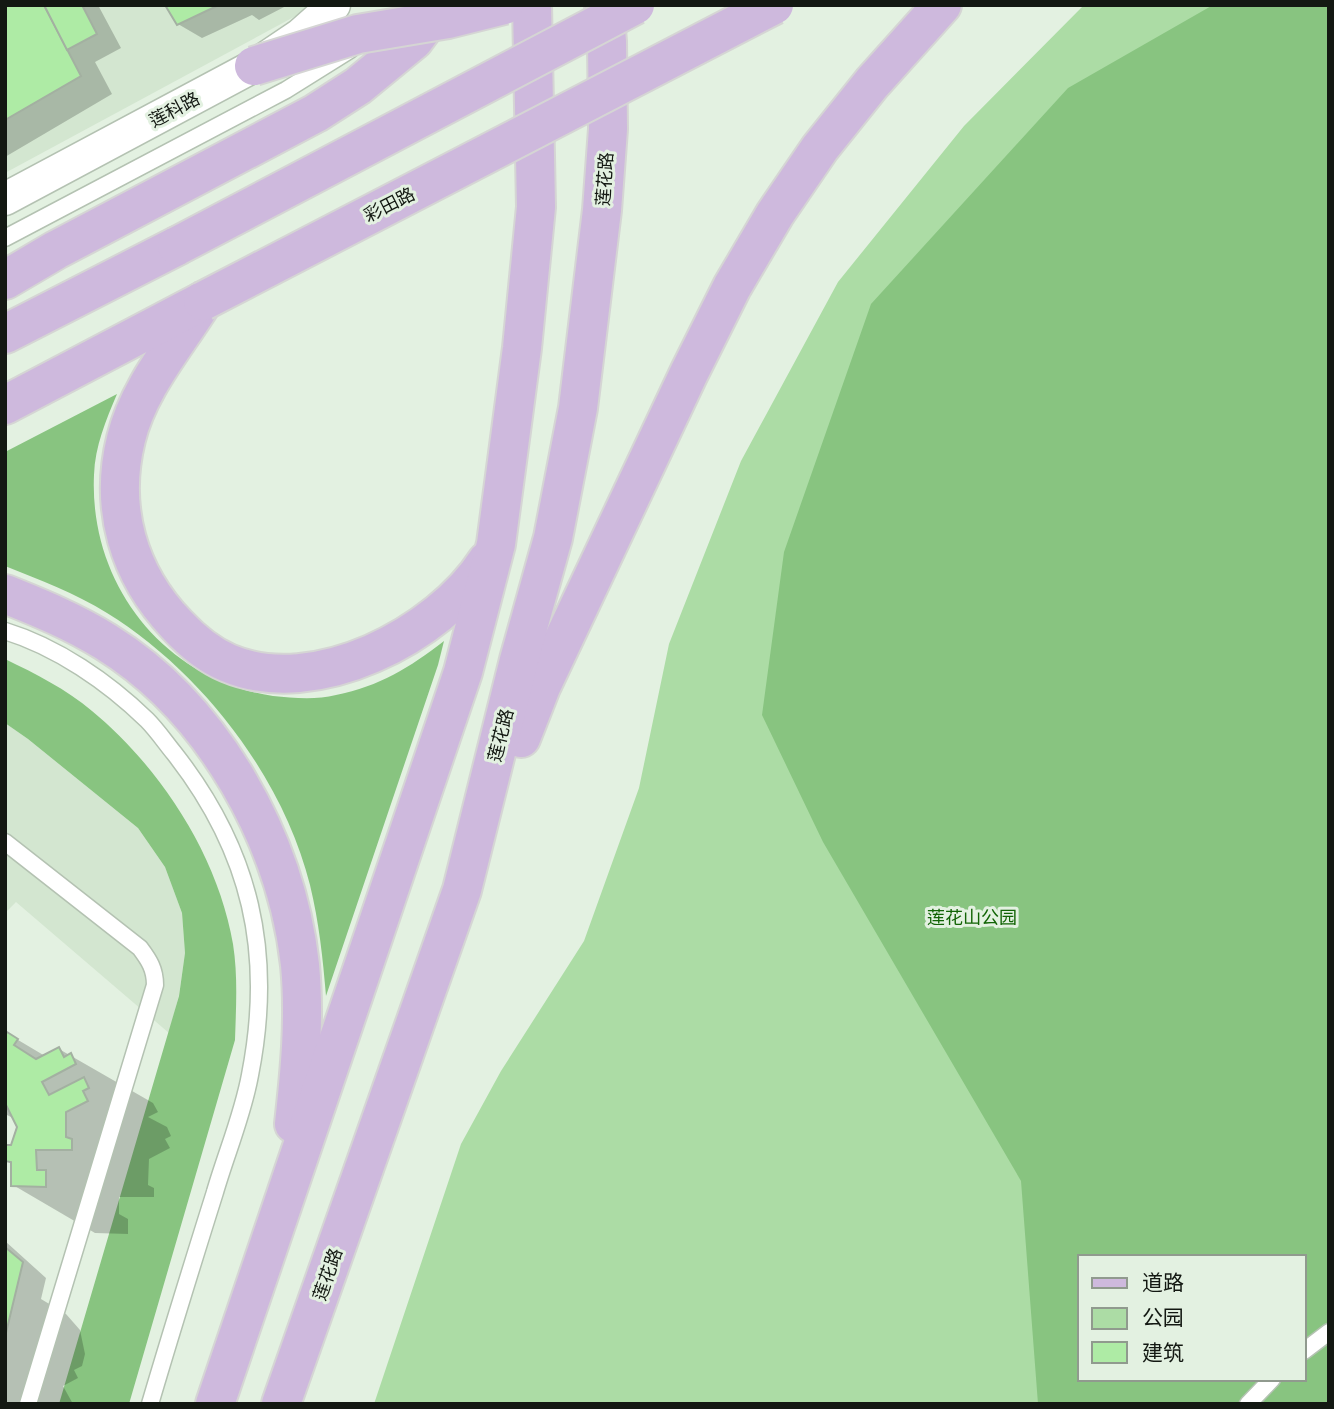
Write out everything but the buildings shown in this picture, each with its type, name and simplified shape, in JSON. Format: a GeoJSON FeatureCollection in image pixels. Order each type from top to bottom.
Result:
{"type":"FeatureCollection","features":[{"type":"Feature","properties":{"kind":"main road"},"geometry":{"type":"LineString","coordinates":[[5,280],[56,250],[316,113],[358,86],[414,40],[440,5]]}},
{"type":"Feature","properties":{"kind":"main road"},"geometry":{"type":"LineString","coordinates":[[254,66],[358,34],[448,19],[504,5]]}},
{"type":"Feature","properties":{"kind":"main road"},"geometry":{"type":"LineString","coordinates":[[215,1404],[463,672],[496,544],[522,348],[536,207],[532,5]]}},
{"type":"Feature","properties":{"kind":"main road"},"geometry":{"type":"LineString","coordinates":[[5,334],[635,5]]}},
{"type":"Feature","properties":{"kind":"main road","name":"彩田路"},"geometry":{"type":"LineString","coordinates":[[5,405],[774,5]]}},
{"type":"Feature","properties":{"kind":"main road"},"geometry":{"type":"LineString","coordinates":[[462,890],[541,687],[732,287],[775,214],[820,148],[872,83],[942,5]]}},
{"type":"Feature","properties":{"kind":"main road","name":"莲花路"},"geometry":{"type":"LineString","coordinates":[[281,1404],[462,890],[519,660],[553,538],[578,408],[602,210],[608,129],[606,24]]}},
{"type":"Feature","properties":{"kind":"main road"},"geometry":{"type":"LineString","coordinates":[[203,301],[155,373],[130,423],[122,459],[119,495],[124,535],[137,569],[168,616],[196,644],[228,663],[267,673],[302,673],[353,660],[394,643],[448,607],[472,581],[496,544]]}},
{"type":"Feature","properties":{"kind":"main road"},"geometry":{"type":"LineString","coordinates":[[5,594],[58,616],[107,642],[146,672],[183,706],[218,751],[248,800],[270,848],[287,898],[299,964],[303,1024],[285,1196]]}},
{"type":"Feature","properties":{"kind":"street","name":"莲科路"},"geometry":{"type":"LineString","coordinates":[[5,200],[254,66],[300,35],[334,5]]}},
{"type":"Feature","properties":{"kind":"lane"},"geometry":{"type":"LineString","coordinates":[[5,238],[286,90],[348,52],[394,14]]}},
{"type":"Feature","properties":{"kind":"lane"},"geometry":{"type":"LineString","coordinates":[[5,631],[49,649],[120,696],[149,722],[205,795],[242,872],[254,921],[258,955],[258,1018],[250,1077],[150,1404]]}},
{"type":"Feature","properties":{"kind":"lane"},"geometry":{"type":"LineString","coordinates":[[5,842],[140,948],[151,962],[155,973],[155,985],[28,1404]]}},
{"type":"Feature","properties":{"kind":"lane"},"geometry":{"type":"LineString","coordinates":[[1306,1349],[1329,1332]]}},
{"type":"Feature","properties":{"kind":"lane"},"geometry":{"type":"LineString","coordinates":[[1248,1404],[1270,1381]]}},
{"type":"Feature","properties":{"kind":"shaded area"},"geometry":{"type":"Polygon","coordinates":[[[5,5],[316,5],[5,173],[5,5]]]}},
{"type":"Feature","properties":{"kind":"shaded area"},"geometry":{"type":"Polygon","coordinates":[[[5,723],[138,828],[165,867],[182,913],[185,953],[179,995],[169,1033],[16,902],[5,913],[5,723]]]}},
{"type":"Feature","properties":{"kind":"green space","name":"莲花山公园"},"geometry":{"type":"Polygon","coordinates":[[[1084,5],[1329,5],[1329,1404],[374,1404],[461,1144],[501,1071],[584,941],[639,788],[669,644],[741,461],[838,282],[964,126],[1084,5]]]}},
{"type":"Feature","properties":{"kind":"green space","name":"莲花山公园"},"geometry":{"type":"Polygon","coordinates":[[[1213,5],[1329,5],[1329,1404],[1038,1404],[1021,1181],[823,842],[762,715],[784,552],[871,304],[1068,88],[1213,5]]]}},
{"type":"Feature","properties":{"kind":"green space"},"geometry":{"type":"Polygon","coordinates":[[[117,394],[96,454],[96,515],[105,553],[120,589],[141,620],[167,648],[198,670],[234,686],[273,696],[313,698],[367,687],[406,668],[444,641],[326,996],[316,913],[297,845],[280,805],[234,730],[175,665],[142,637],[82,599],[5,566],[5,452],[117,394]]]}},
{"type":"Feature","properties":{"kind":"green space"},"geometry":{"type":"Polygon","coordinates":[[[5,659],[50,682],[92,711],[141,759],[163,787],[183,816],[214,878],[235,956],[235,1040],[129,1404],[59,1404],[179,996],[185,953],[182,913],[165,867],[138,828],[5,723],[5,659]]]}}]}
